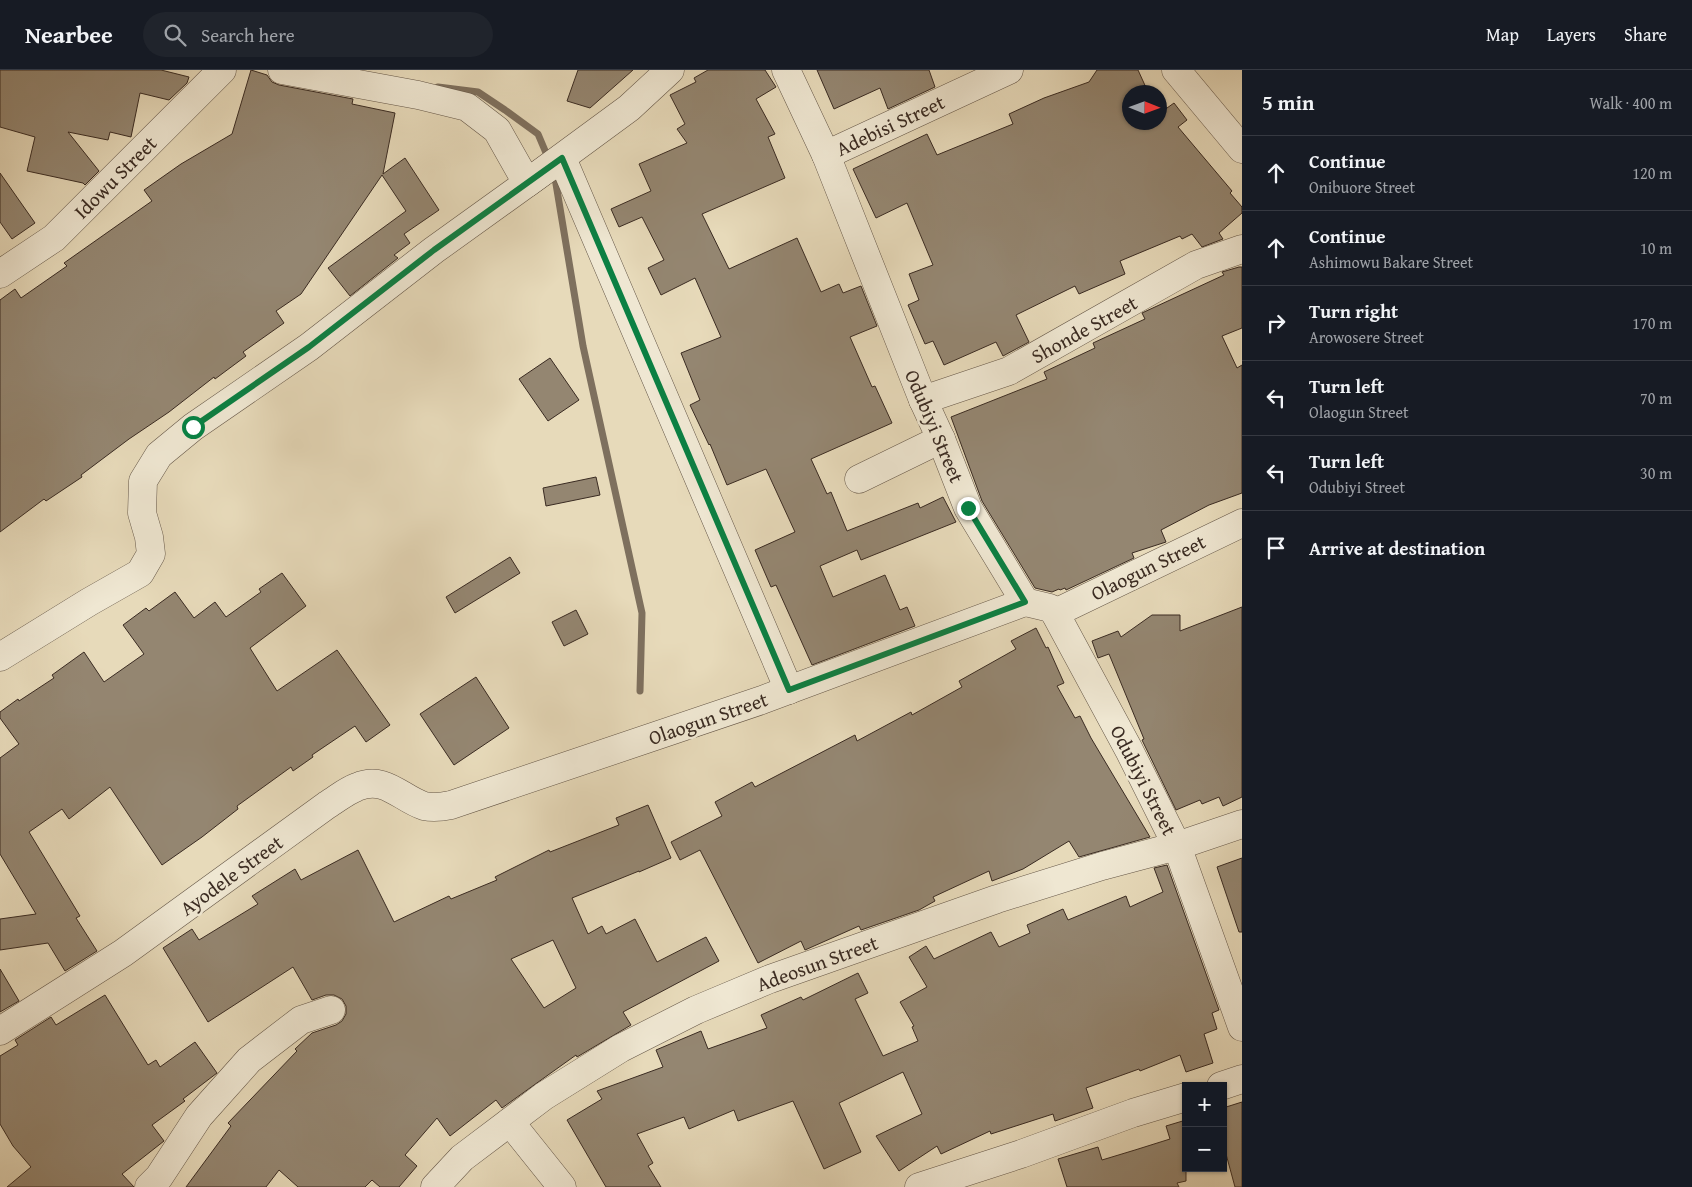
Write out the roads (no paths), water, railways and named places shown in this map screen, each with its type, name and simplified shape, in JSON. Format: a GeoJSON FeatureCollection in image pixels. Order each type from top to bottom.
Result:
{"type":"FeatureCollection","features":[{"type":"Feature","properties":{"kind":"street","name":"Idowu Street"},"geometry":{"type":"LineString","coordinates":[[0,274],[54,238],[222,70]]}},
{"type":"Feature","properties":{"kind":"street"},"geometry":{"type":"LineString","coordinates":[[282,70],[418,95],[467,107],[497,130],[533,179]]}},
{"type":"Feature","properties":{"kind":"street"},"geometry":{"type":"LineString","coordinates":[[0,657],[140,573],[151,554],[150,537],[142,512],[143,481],[159,455],[193,427],[309,347],[434,250],[629,108],[670,70]]}},
{"type":"Feature","properties":{"kind":"street","name":"Odubiyi Street"},"geometry":{"type":"LineString","coordinates":[[786,70],[826,156],[968,508],[1025,602]]}},
{"type":"Feature","properties":{"kind":"street","name":"Adebisi Street"},"geometry":{"type":"LineString","coordinates":[[826,156],[1009,70]]}},
{"type":"Feature","properties":{"kind":"street"},"geometry":{"type":"LineString","coordinates":[[1176,70],[1242,149]]}},
{"type":"Feature","properties":{"kind":"street"},"geometry":{"type":"LineString","coordinates":[[562,158],[789,690]]}},
{"type":"Feature","properties":{"kind":"street","name":"Shonde Street"},"geometry":{"type":"LineString","coordinates":[[923,400],[1009,370],[1196,265],[1242,249]]}},
{"type":"Feature","properties":{"kind":"street"},"geometry":{"type":"LineString","coordinates":[[859,480],[941,439]]}},
{"type":"Feature","properties":{"kind":"street","name":"Olaogun Street"},"geometry":{"type":"LineString","coordinates":[[1055,613],[1242,522]]}},
{"type":"Feature","properties":{"kind":"street"},"geometry":{"type":"LineString","coordinates":[[1025,602],[1050,608],[1055,613]]}},
{"type":"Feature","properties":{"kind":"street","name":"Olaogun Street"},"geometry":{"type":"LineString","coordinates":[[474,798],[789,690],[1025,602]]}},
{"type":"Feature","properties":{"kind":"street","name":"Odubiyi Street"},"geometry":{"type":"LineString","coordinates":[[1055,613],[1129,750],[1177,846],[1242,1027]]}},
{"type":"Feature","properties":{"kind":"street","name":"Ayodele Street"},"geometry":{"type":"LineString","coordinates":[[0,1031],[123,953],[327,805],[356,787],[377,784],[393,789],[424,806],[438,808],[474,798]]}},
{"type":"Feature","properties":{"kind":"street","name":"Adeosun Street"},"geometry":{"type":"LineString","coordinates":[[435,1187],[462,1158],[544,1096],[621,1048],[712,1003],[770,979],[997,899],[1102,866],[1177,846],[1242,824]]}},
{"type":"Feature","properties":{"kind":"street"},"geometry":{"type":"LineString","coordinates":[[149,1187],[159,1177],[199,1116],[249,1060],[301,1020],[331,1010]]}},
{"type":"Feature","properties":{"kind":"street"},"geometry":{"type":"LineString","coordinates":[[1227,1084],[1242,1079]]}},
{"type":"Feature","properties":{"kind":"street"},"geometry":{"type":"LineString","coordinates":[[919,1187],[1021,1154],[1133,1112],[1182,1097]]}},
{"type":"Feature","properties":{"kind":"street"},"geometry":{"type":"LineString","coordinates":[[510,1122],[562,1187]]}},
{"type":"Feature","properties":{"kind":"waterway"},"geometry":{"type":"LineString","coordinates":[[438,87],[478,92],[538,134],[549,160]]}},
{"type":"Feature","properties":{"kind":"waterway"},"geometry":{"type":"LineString","coordinates":[[554,172],[583,346],[642,613],[640,691]]}}]}
